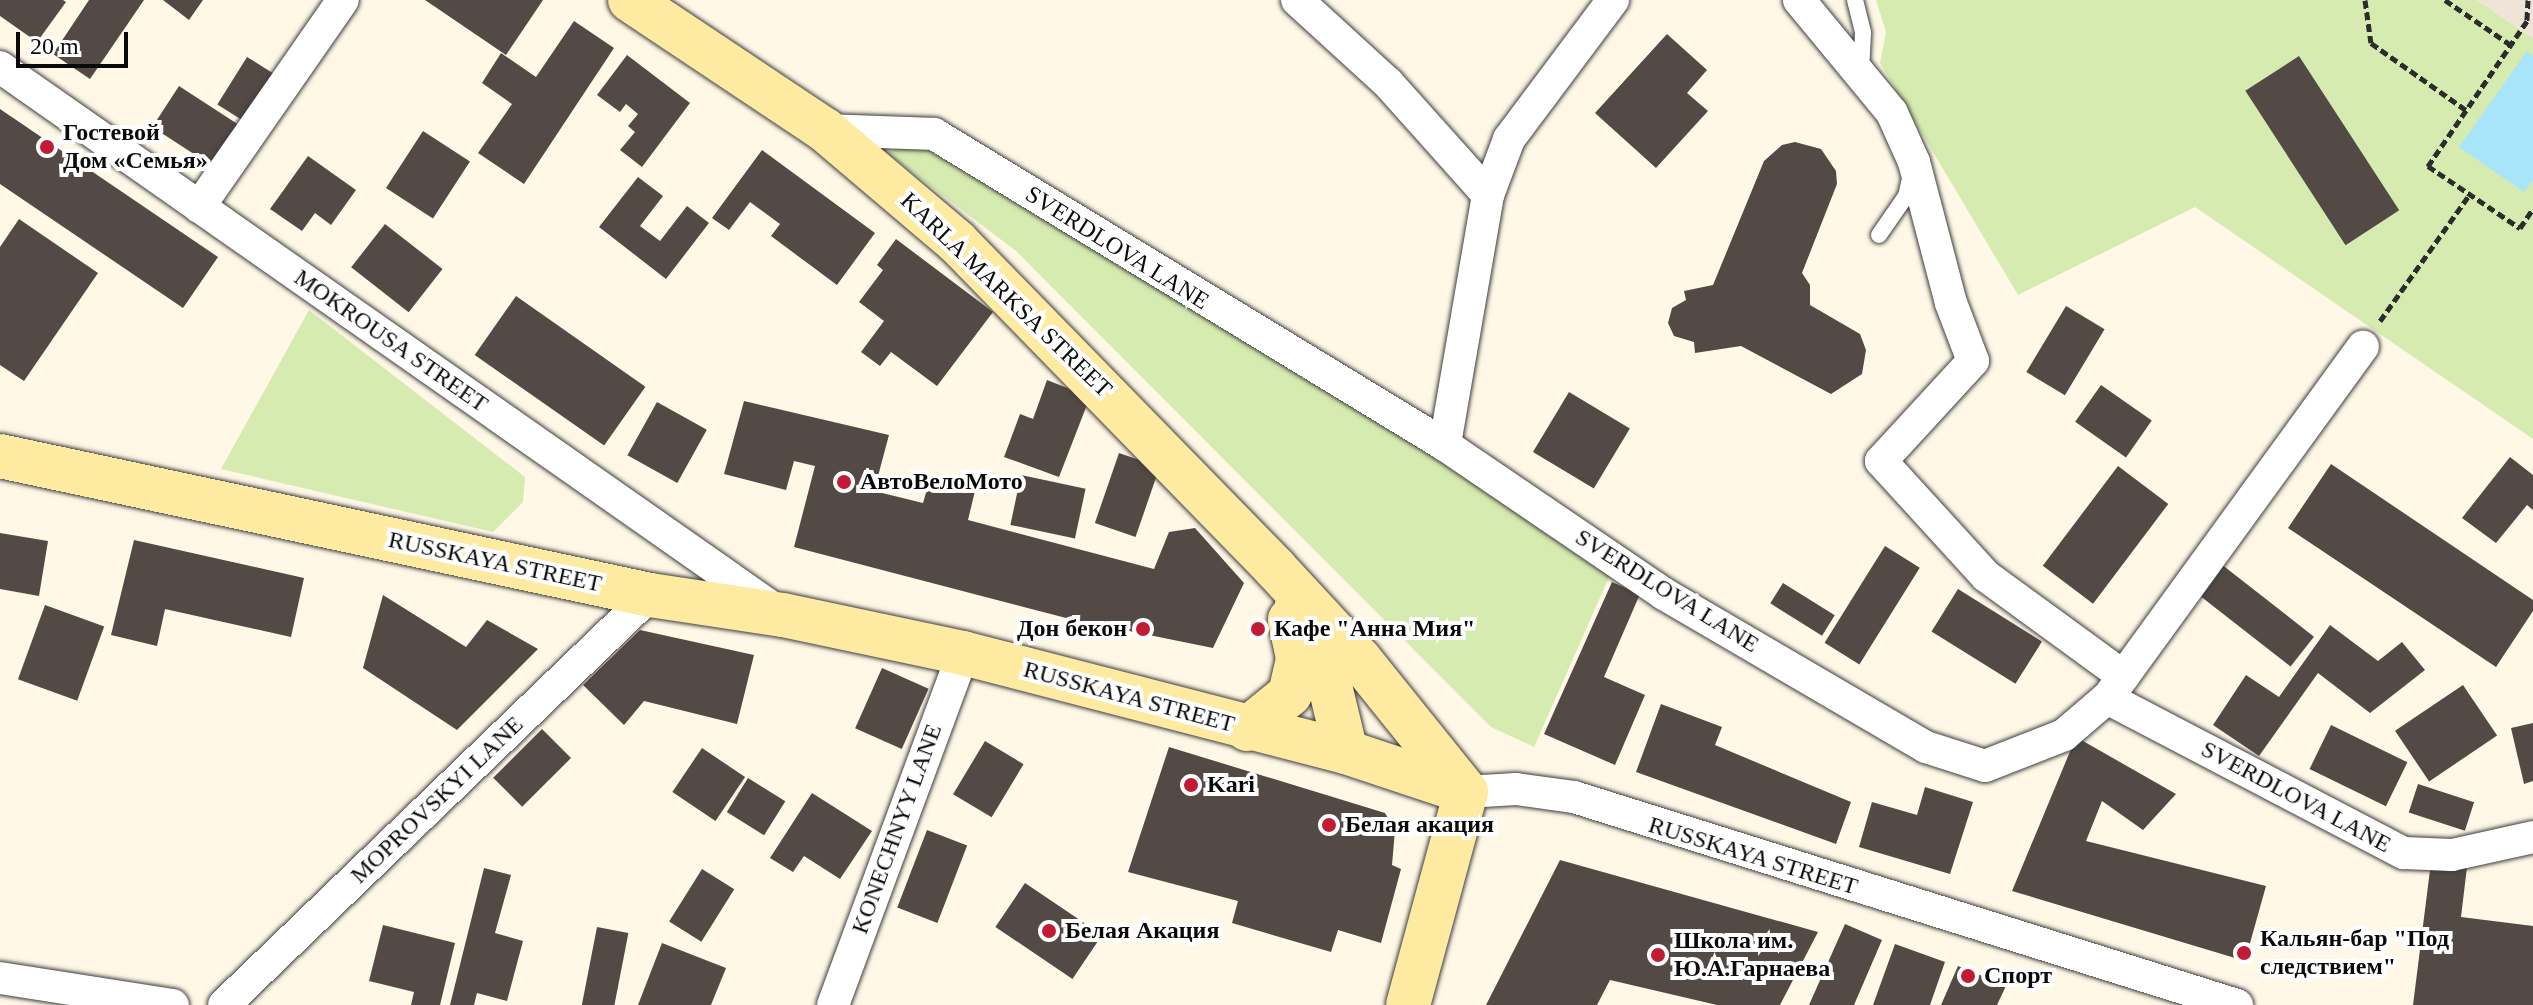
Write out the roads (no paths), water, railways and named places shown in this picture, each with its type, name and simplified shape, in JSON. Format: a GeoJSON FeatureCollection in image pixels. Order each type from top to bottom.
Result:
{"type":"FeatureCollection","features":[{"type":"Feature","properties":{"kind":"main road","name":"KARLA MARKSA STREET"},"geometry":{"type":"LineString","coordinates":[[630,0],[825,130],[957,242],[1275,568],[1360,660],[1466,792]]}},
{"type":"Feature","properties":{"kind":"main road","name":"RUSSKAYA STREET"},"geometry":{"type":"LineString","coordinates":[[0,456],[650,595],[783,615],[963,653],[1247,729],[1346,752],[1466,792]]}},
{"type":"Feature","properties":{"kind":"main road","name":"KARLA MARKSA STREET"},"geometry":{"type":"LineString","coordinates":[[1247,729],[1290,694],[1298,658],[1275,568]]}},
{"type":"Feature","properties":{"kind":"main road","name":"KARLA MARKSA STREET"},"geometry":{"type":"LineString","coordinates":[[1275,568],[1330,686],[1346,752]]}},
{"type":"Feature","properties":{"kind":"main road"},"geometry":{"type":"LineString","coordinates":[[1408,1005],[1466,792]]}},
{"type":"Feature","properties":{"kind":"street"},"geometry":{"type":"LineString","coordinates":[[199,207],[343,0]]}},
{"type":"Feature","properties":{"kind":"street"},"geometry":{"type":"LineString","coordinates":[[1297,0],[1388,83],[1488,195]]}},
{"type":"Feature","properties":{"kind":"street"},"geometry":{"type":"LineString","coordinates":[[1445,445],[1488,195],[1509,139],[1613,0]]}},
{"type":"Feature","properties":{"kind":"street"},"geometry":{"type":"LineString","coordinates":[[1799,0],[1861,70],[1892,113],[1914,162],[1951,303],[1973,361],[1881,461],[1986,576],[2115,687],[2363,346]]}},
{"type":"Feature","properties":{"kind":"street","name":"MOKROUSA STREET"},"geometry":{"type":"LineString","coordinates":[[0,67],[783,615]]}},
{"type":"Feature","properties":{"kind":"street","name":"SVERDLOVA LANE"},"geometry":{"type":"LineString","coordinates":[[825,130],[934,134],[1445,445],[1664,594],[1926,747],[1985,766],[2064,735],[2115,687],[2404,853],[2452,855],[2502,847],[2533,837]]}},
{"type":"Feature","properties":{"kind":"street","name":"MOPROVSKYI LANE"},"geometry":{"type":"LineString","coordinates":[[224,1005],[650,595]]}},
{"type":"Feature","properties":{"kind":"street","name":"KONECHNYY LANE"},"geometry":{"type":"LineString","coordinates":[[833,1005],[963,653]]}},
{"type":"Feature","properties":{"kind":"street","name":"RUSSKAYA STREET"},"geometry":{"type":"LineString","coordinates":[[1466,792],[1516,789],[1574,797],[1608,811],[2237,1005]]}},
{"type":"Feature","properties":{"kind":"street"},"geometry":{"type":"LineString","coordinates":[[0,978],[173,1005]]}},
{"type":"Feature","properties":{"kind":"lane"},"geometry":{"type":"LineString","coordinates":[[1855,0],[1863,33],[1861,70]]}},
{"type":"Feature","properties":{"kind":"lane"},"geometry":{"type":"LineString","coordinates":[[1879,235],[1906,196],[1914,162]]}},
{"type":"Feature","properties":{"kind":"water"},"geometry":{"type":"Polygon","coordinates":[[[2527,51],[2533,56],[2533,180],[2524,192],[2459,147],[2527,51]]]}},
{"type":"Feature","properties":{"kind":"place","name":"Гостевой Дом «Семья»"},"geometry":{"type":"Point","coordinates":[47,147]}},
{"type":"Feature","properties":{"kind":"place","name":"АвтоВелоМото"},"geometry":{"type":"Point","coordinates":[844,482]}},
{"type":"Feature","properties":{"kind":"place","name":"Дон бекон"},"geometry":{"type":"Point","coordinates":[1143,629]}},
{"type":"Feature","properties":{"kind":"place","name":"Кафе \"Анна Мия\""},"geometry":{"type":"Point","coordinates":[1258,629]}},
{"type":"Feature","properties":{"kind":"place","name":"Kari"},"geometry":{"type":"Point","coordinates":[1191,785]}},
{"type":"Feature","properties":{"kind":"place","name":"Белая акация"},"geometry":{"type":"Point","coordinates":[1329,825]}},
{"type":"Feature","properties":{"kind":"place","name":"Белая Акация"},"geometry":{"type":"Point","coordinates":[1049,931]}},
{"type":"Feature","properties":{"kind":"place","name":"Кальян-бар \"Под следствием\""},"geometry":{"type":"Point","coordinates":[2244,953]}},
{"type":"Feature","properties":{"kind":"place","name":"Школа им. Ю.А.Гарнаева"},"geometry":{"type":"Point","coordinates":[1658,955]}},
{"type":"Feature","properties":{"kind":"place","name":"Спорт"},"geometry":{"type":"Point","coordinates":[1968,976]}}]}
